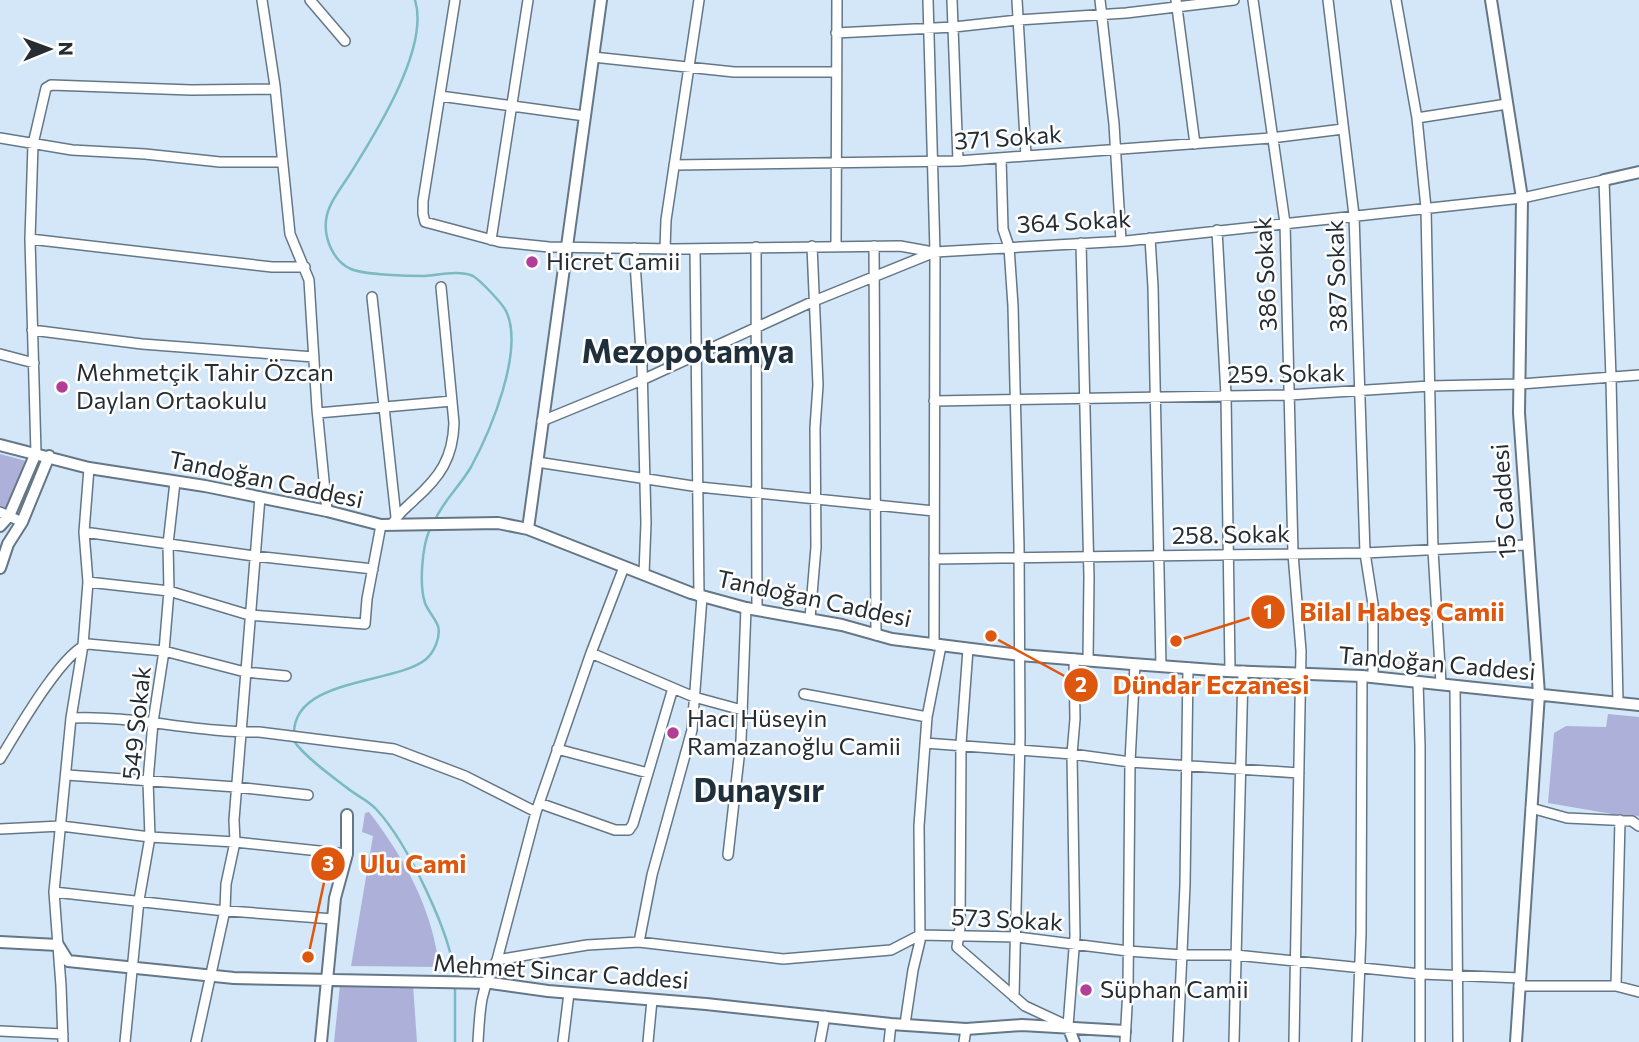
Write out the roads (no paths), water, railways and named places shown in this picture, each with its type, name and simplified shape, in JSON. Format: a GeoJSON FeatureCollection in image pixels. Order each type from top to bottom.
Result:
{"type":"FeatureCollection","features":[{"type":"Feature","properties":{"kind":"street"},"geometry":{"type":"LineString","coordinates":[[262,0],[275,89],[290,234],[309,280],[327,511]]}},
{"type":"Feature","properties":{"kind":"street"},"geometry":{"type":"LineString","coordinates":[[310,0],[345,41]]}},
{"type":"Feature","properties":{"kind":"street"},"geometry":{"type":"LineString","coordinates":[[455,0],[424,201],[425,222],[491,240],[566,247],[695,249],[900,246],[935,252]]}},
{"type":"Feature","properties":{"kind":"street"},"geometry":{"type":"LineString","coordinates":[[491,240],[528,0]]}},
{"type":"Feature","properties":{"kind":"street"},"geometry":{"type":"LineString","coordinates":[[528,529],[601,0]]}},
{"type":"Feature","properties":{"kind":"street"},"geometry":{"type":"LineString","coordinates":[[665,249],[666,220],[699,0]]}},
{"type":"Feature","properties":{"kind":"street"},"geometry":{"type":"LineString","coordinates":[[836,246],[837,0]]}},
{"type":"Feature","properties":{"kind":"street"},"geometry":{"type":"LineString","coordinates":[[905,1024],[920,935],[919,826],[927,716],[937,645],[934,559],[935,252],[928,0]]}},
{"type":"Feature","properties":{"kind":"street"},"geometry":{"type":"LineString","coordinates":[[952,0],[958,161]]}},
{"type":"Feature","properties":{"kind":"street"},"geometry":{"type":"LineString","coordinates":[[1017,0],[1026,156]]}},
{"type":"Feature","properties":{"kind":"street"},"geometry":{"type":"LineString","coordinates":[[1100,0],[1121,241]]}},
{"type":"Feature","properties":{"kind":"street"},"geometry":{"type":"LineString","coordinates":[[836,33],[929,29],[1126,13],[1176,3],[1234,0]]}},
{"type":"Feature","properties":{"kind":"street","name":"386 Sokak"},"geometry":{"type":"LineString","coordinates":[[1253,0],[1285,223],[1293,554],[1301,650],[1294,1042]]}},
{"type":"Feature","properties":{"kind":"street","name":"387 Sokak"},"geometry":{"type":"LineString","coordinates":[[1328,0],[1354,215],[1365,554],[1373,604],[1363,765],[1357,1042]]}},
{"type":"Feature","properties":{"kind":"street"},"geometry":{"type":"LineString","coordinates":[[1396,0],[1417,118],[1426,208],[1433,550],[1441,684]]}},
{"type":"Feature","properties":{"kind":"street","name":"15 Caddesi"},"geometry":{"type":"LineString","coordinates":[[1491,0],[1522,198],[1519,413],[1539,694],[1516,1042]]}},
{"type":"Feature","properties":{"kind":"street"},"geometry":{"type":"LineString","coordinates":[[1176,3],[1195,144]]}},
{"type":"Feature","properties":{"kind":"street"},"geometry":{"type":"LineString","coordinates":[[593,57],[747,73],[836,72]]}},
{"type":"Feature","properties":{"kind":"street"},"geometry":{"type":"LineString","coordinates":[[0,526],[36,453],[30,239],[33,144],[46,88],[51,85],[191,90],[275,89]]}},
{"type":"Feature","properties":{"kind":"street"},"geometry":{"type":"LineString","coordinates":[[440,96],[585,116]]}},
{"type":"Feature","properties":{"kind":"street"},"geometry":{"type":"LineString","coordinates":[[1417,118],[1507,104]]}},
{"type":"Feature","properties":{"kind":"street","name":"371 Sokak"},"geometry":{"type":"LineString","coordinates":[[674,165],[958,161],[1271,138],[1343,129]]}},
{"type":"Feature","properties":{"kind":"street"},"geometry":{"type":"LineString","coordinates":[[0,138],[72,150],[220,162],[282,162]]}},
{"type":"Feature","properties":{"kind":"street"},"geometry":{"type":"LineString","coordinates":[[1001,158],[1003,229],[1009,247],[1019,559],[1017,937],[1014,997]]}},
{"type":"Feature","properties":{"kind":"street","name":"364 Sokak"},"geometry":{"type":"LineString","coordinates":[[542,421],[642,380],[814,301],[935,252],[1121,241],[1522,198],[1639,172]]}},
{"type":"Feature","properties":{"kind":"street"},"geometry":{"type":"LineString","coordinates":[[1604,180],[1618,703]]}},
{"type":"Feature","properties":{"kind":"street"},"geometry":{"type":"LineString","coordinates":[[1217,230],[1226,395],[1230,671]]}},
{"type":"Feature","properties":{"kind":"street"},"geometry":{"type":"LineString","coordinates":[[1150,238],[1161,666]]}},
{"type":"Feature","properties":{"kind":"street"},"geometry":{"type":"LineString","coordinates":[[30,239],[272,267],[305,267]]}},
{"type":"Feature","properties":{"kind":"street"},"geometry":{"type":"LineString","coordinates":[[1081,243],[1088,660]]}},
{"type":"Feature","properties":{"kind":"street"},"geometry":{"type":"LineString","coordinates":[[810,618],[816,547],[818,385],[812,246]]}},
{"type":"Feature","properties":{"kind":"street"},"geometry":{"type":"LineString","coordinates":[[874,246],[876,635]]}},
{"type":"Feature","properties":{"kind":"street"},"geometry":{"type":"LineString","coordinates":[[727,855],[741,740],[758,492],[756,247]]}},
{"type":"Feature","properties":{"kind":"street"},"geometry":{"type":"LineString","coordinates":[[634,248],[642,380],[644,574]]}},
{"type":"Feature","properties":{"kind":"street"},"geometry":{"type":"LineString","coordinates":[[639,942],[652,875],[692,730],[701,596],[695,249]]}},
{"type":"Feature","properties":{"kind":"street"},"geometry":{"type":"LineString","coordinates":[[390,522],[425,490],[447,463],[454,444],[441,287]]}},
{"type":"Feature","properties":{"kind":"street"},"geometry":{"type":"LineString","coordinates":[[88,582],[169,591],[249,615],[365,624],[373,569],[390,522],[384,408],[372,297]]}},
{"type":"Feature","properties":{"kind":"street"},"geometry":{"type":"LineString","coordinates":[[32,330],[142,344],[314,357]]}},
{"type":"Feature","properties":{"kind":"street"},"geometry":{"type":"LineString","coordinates":[[0,354],[34,363]]}},
{"type":"Feature","properties":{"kind":"street","name":"259. Sokak"},"geometry":{"type":"LineString","coordinates":[[934,401],[1359,392],[1639,375]]}},
{"type":"Feature","properties":{"kind":"street"},"geometry":{"type":"LineString","coordinates":[[318,413],[452,401]]}},
{"type":"Feature","properties":{"kind":"street","name":"Tandoğan Caddesi"},"geometry":{"type":"LineString","coordinates":[[0,445],[89,468],[390,522],[498,523],[528,529],[701,596],[810,618],[876,635],[937,645],[1020,655],[1161,666],[1367,677],[1639,705]]}},
{"type":"Feature","properties":{"kind":"street"},"geometry":{"type":"LineString","coordinates":[[0,568],[8,544],[22,522],[49,456]]}},
{"type":"Feature","properties":{"kind":"street"},"geometry":{"type":"LineString","coordinates":[[537,462],[699,487],[934,511]]}},
{"type":"Feature","properties":{"kind":"street"},"geometry":{"type":"LineString","coordinates":[[0,1031],[63,1038],[54,892],[71,718],[83,645],[88,582],[84,532],[89,468]]}},
{"type":"Feature","properties":{"kind":"street","name":"549 Sokak"},"geometry":{"type":"LineString","coordinates":[[125,1042],[139,900],[150,837],[148,781],[153,722],[164,651],[169,591],[168,544],[175,482]]}},
{"type":"Feature","properties":{"kind":"street"},"geometry":{"type":"LineString","coordinates":[[196,1042],[225,910],[226,884],[235,842],[236,787],[260,498]]}},
{"type":"Feature","properties":{"kind":"street"},"geometry":{"type":"LineString","coordinates":[[4,514],[22,522]]}},
{"type":"Feature","properties":{"kind":"street"},"geometry":{"type":"LineString","coordinates":[[84,532],[254,556],[373,569]]}},
{"type":"Feature","properties":{"kind":"street","name":"258. Sokak"},"geometry":{"type":"LineString","coordinates":[[934,559],[1365,554],[1528,545]]}},
{"type":"Feature","properties":{"kind":"street"},"geometry":{"type":"LineString","coordinates":[[478,1042],[485,982],[497,960],[537,808],[624,566]]}},
{"type":"Feature","properties":{"kind":"street"},"geometry":{"type":"LineString","coordinates":[[0,759],[66,659],[83,645],[164,651],[245,672],[286,676]]}},
{"type":"Feature","properties":{"kind":"street"},"geometry":{"type":"LineString","coordinates":[[968,649],[961,744],[957,947],[1026,1006],[1068,1027]]}},
{"type":"Feature","properties":{"kind":"street"},"geometry":{"type":"LineString","coordinates":[[591,653],[694,697],[742,710]]}},
{"type":"Feature","properties":{"kind":"street"},"geometry":{"type":"LineString","coordinates":[[1074,659],[1074,944],[1068,1027],[1074,1042]]}},
{"type":"Feature","properties":{"kind":"street"},"geometry":{"type":"LineString","coordinates":[[1125,1036],[1130,762],[1135,664]]}},
{"type":"Feature","properties":{"kind":"street"},"geometry":{"type":"LineString","coordinates":[[1178,1042],[1183,955],[1188,668]]}},
{"type":"Feature","properties":{"kind":"street"},"geometry":{"type":"LineString","coordinates":[[1234,1042],[1243,671]]}},
{"type":"Feature","properties":{"kind":"street"},"geometry":{"type":"LineString","coordinates":[[1418,682],[1420,1042]]}},
{"type":"Feature","properties":{"kind":"street"},"geometry":{"type":"LineString","coordinates":[[1455,685],[1458,1042]]}},
{"type":"Feature","properties":{"kind":"street"},"geometry":{"type":"LineString","coordinates":[[71,718],[153,722],[259,732],[394,749],[465,776],[537,808],[623,832],[629,830],[633,824],[673,688]]}},
{"type":"Feature","properties":{"kind":"street"},"geometry":{"type":"LineString","coordinates":[[804,694],[927,716]]}},
{"type":"Feature","properties":{"kind":"street"},"geometry":{"type":"LineString","coordinates":[[925,743],[1072,754],[1130,762],[1299,773]]}},
{"type":"Feature","properties":{"kind":"street"},"geometry":{"type":"LineString","coordinates":[[557,749],[648,773]]}},
{"type":"Feature","properties":{"kind":"street"},"geometry":{"type":"LineString","coordinates":[[67,775],[308,795]]}},
{"type":"Feature","properties":{"kind":"street"},"geometry":{"type":"LineString","coordinates":[[1531,808],[1567,818],[1632,821],[1639,826]]}},
{"type":"Feature","properties":{"kind":"street"},"geometry":{"type":"LineString","coordinates":[[321,1042],[335,898],[346,853],[348,815]]}},
{"type":"Feature","properties":{"kind":"street"},"geometry":{"type":"LineString","coordinates":[[1616,986],[1620,820]]}},
{"type":"Feature","properties":{"kind":"street"},"geometry":{"type":"LineString","coordinates":[[0,829],[61,826],[150,837],[346,853]]}},
{"type":"Feature","properties":{"kind":"street"},"geometry":{"type":"LineString","coordinates":[[54,892],[333,919]]}},
{"type":"Feature","properties":{"kind":"street","name":"573 Sokak"},"geometry":{"type":"LineString","coordinates":[[497,960],[587,945],[639,942],[783,959],[891,950],[920,935],[1017,937],[1128,951],[1236,956],[1520,982],[1616,986],[1639,992]]}},
{"type":"Feature","properties":{"kind":"street","name":"Mehmet Sincar Caddesi"},"geometry":{"type":"LineString","coordinates":[[0,942],[58,946],[68,961],[211,975],[485,982],[569,993],[891,1024],[966,1029],[1022,1025],[1068,1027],[1125,1036]]}},
{"type":"Feature","properties":{"kind":"street"},"geometry":{"type":"LineString","coordinates":[[564,1042],[569,993]]}},
{"type":"Feature","properties":{"kind":"street"},"geometry":{"type":"LineString","coordinates":[[648,1042],[652,1000]]}},
{"type":"Feature","properties":{"kind":"street"},"geometry":{"type":"LineString","coordinates":[[820,1042],[825,1016]]}},
{"type":"Feature","properties":{"kind":"street"},"geometry":{"type":"LineString","coordinates":[[890,1042],[891,1024]]}},
{"type":"Feature","properties":{"kind":"street"},"geometry":{"type":"LineString","coordinates":[[964,1042],[966,1029]]}},
{"type":"Feature","properties":{"kind":"waterway"},"geometry":{"type":"LineString","coordinates":[[415,0],[418,20],[408,66],[386,114],[332,203],[326,228],[335,255],[351,269],[398,275],[467,274],[485,287],[506,311],[511,327],[511,347],[503,390],[471,467],[435,520]]}},
{"type":"Feature","properties":{"kind":"waterway"},"geometry":{"type":"LineString","coordinates":[[294,734],[298,716],[310,702],[327,692],[410,668],[425,660],[431,653],[438,640],[439,630],[425,603],[422,576],[423,555],[430,529]]}},
{"type":"Feature","properties":{"kind":"waterway"},"geometry":{"type":"LineString","coordinates":[[294,741],[318,765],[373,806],[401,843],[437,915],[452,960],[455,979]]}},
{"type":"Feature","properties":{"kind":"waterway"},"geometry":{"type":"LineString","coordinates":[[455,986],[455,1042]]}},
{"type":"Feature","properties":{"kind":"place","name":"Hicret Camii"},"geometry":{"type":"Point","coordinates":[532,262]}},
{"type":"Feature","properties":{"kind":"place","name":"Mehmetçik Tahir Özcan Daylan Ortaokulu"},"geometry":{"type":"Point","coordinates":[62,387]}},
{"type":"Feature","properties":{"kind":"place","name":"Dündar Eczanesi"},"geometry":{"type":"Point","coordinates":[991,636]}},
{"type":"Feature","properties":{"kind":"place","name":"Bilal Habeş Camii"},"geometry":{"type":"Point","coordinates":[1176,641]}},
{"type":"Feature","properties":{"kind":"place","name":"Hacı Hüseyin Ramazanoğlu Camii"},"geometry":{"type":"Point","coordinates":[673,733]}},
{"type":"Feature","properties":{"kind":"place","name":"Ulu Cami"},"geometry":{"type":"Point","coordinates":[308,957]}},
{"type":"Feature","properties":{"kind":"place","name":"Süphan Camii"},"geometry":{"type":"Point","coordinates":[1086,990]}},
{"type":"Feature","properties":{"kind":"district","name":"Mezopotamya"},"geometry":{"type":"Point","coordinates":[688,352]}},
{"type":"Feature","properties":{"kind":"district","name":"Dunaysır"},"geometry":{"type":"Point","coordinates":[759,791]}}]}
